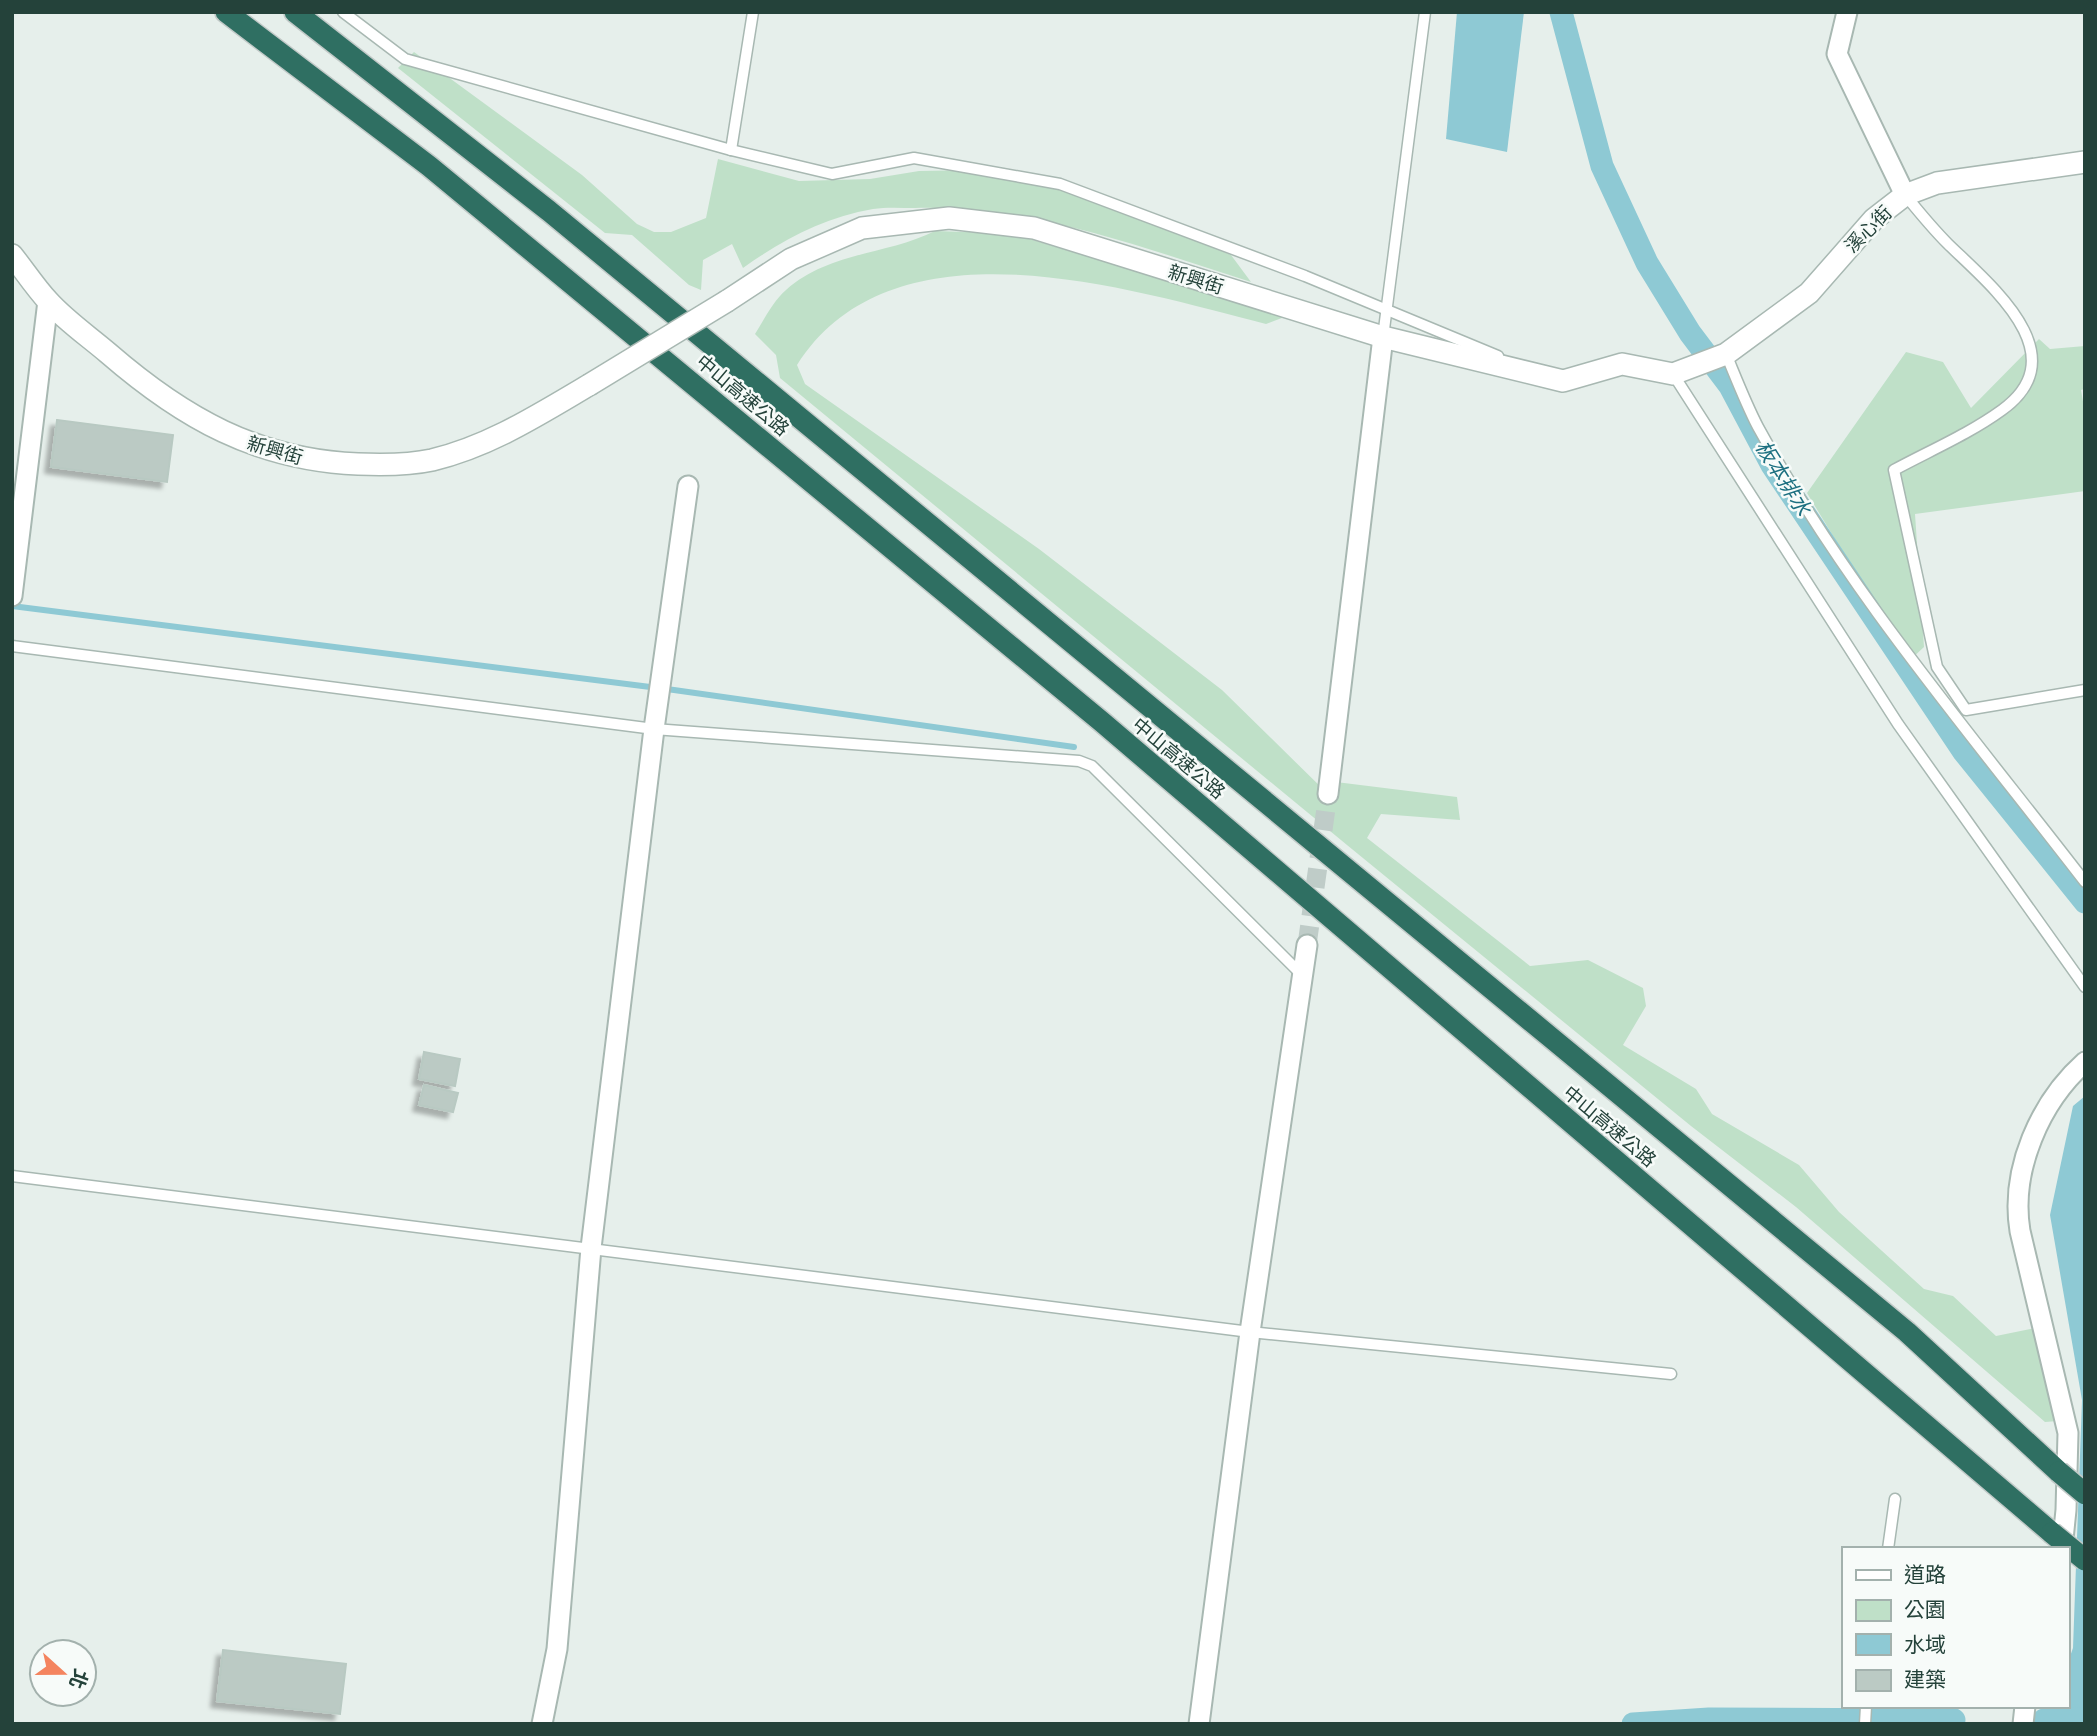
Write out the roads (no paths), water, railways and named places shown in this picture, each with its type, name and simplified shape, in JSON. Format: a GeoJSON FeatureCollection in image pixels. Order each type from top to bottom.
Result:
{"type":"FeatureCollection","features":[{"type":"Feature","properties":{"kind":"highway","name":"中山高速公路"},"geometry":{"type":"LineString","coordinates":[[226,12],[429,166],[1091,713],[2057,1541]]}},
{"type":"Feature","properties":{"kind":"highway","name":"中山高速公路"},"geometry":{"type":"LineString","coordinates":[[295,12],[550,211],[1549,1035],[1907,1332],[2085,1494]]}},
{"type":"Feature","properties":{"kind":"highway","name":"中山高速公路"},"geometry":{"type":"LineString","coordinates":[[2069,1549],[2085,1560]]}},
{"type":"Feature","properties":{"kind":"street"},"geometry":{"type":"LineString","coordinates":[[1847,12],[1837,54],[1905,195]]}},
{"type":"Feature","properties":{"kind":"street","name":"溪心街"},"geometry":{"type":"LineString","coordinates":[[1674,374],[1725,354],[1809,293],[1874,219],[1905,195],[1937,183],[2085,162]]}},
{"type":"Feature","properties":{"kind":"street","name":"新興街"},"geometry":{"type":"LineString","coordinates":[[12,255],[48,301],[147,387],[198,421],[254,445],[313,460],[372,465],[432,460],[504,436],[727,301],[791,259],[862,228],[949,218],[1034,228],[1383,337],[1563,381]]}},
{"type":"Feature","properties":{"kind":"street"},"geometry":{"type":"LineString","coordinates":[[12,596],[48,301]]}},
{"type":"Feature","properties":{"kind":"street"},"geometry":{"type":"LineString","coordinates":[[1328,794],[1383,337]]}},
{"type":"Feature","properties":{"kind":"street"},"geometry":{"type":"LineString","coordinates":[[1563,381],[1622,363],[1674,374]]}},
{"type":"Feature","properties":{"kind":"street"},"geometry":{"type":"LineString","coordinates":[[542,1724],[557,1649],[591,1248],[654,729],[688,486]]}},
{"type":"Feature","properties":{"kind":"street"},"geometry":{"type":"LineString","coordinates":[[1199,1724],[1250,1332],[1307,945]]}},
{"type":"Feature","properties":{"kind":"street"},"geometry":{"type":"LineString","coordinates":[[2057,1541],[2066,1510],[2068,1433],[2020,1231],[2018,1205],[2032,1136],[2039,1120],[2057,1090],[2085,1062]]}},
{"type":"Feature","properties":{"kind":"lane"},"geometry":{"type":"LineString","coordinates":[[344,12],[405,59],[731,150],[832,174],[914,158],[1060,184],[1305,276],[1387,312],[1563,381]]}},
{"type":"Feature","properties":{"kind":"lane"},"geometry":{"type":"LineString","coordinates":[[731,150],[753,12]]}},
{"type":"Feature","properties":{"kind":"lane"},"geometry":{"type":"LineString","coordinates":[[1383,337],[1425,12]]}},
{"type":"Feature","properties":{"kind":"lane"},"geometry":{"type":"LineString","coordinates":[[1905,195],[2011,310],[2025,328],[2034,359],[2023,387],[2003,410],[1894,470],[1937,667],[1966,710],[2085,690]]}},
{"type":"Feature","properties":{"kind":"lane"},"geometry":{"type":"LineString","coordinates":[[1725,354],[1757,425],[1815,521],[1893,635],[2085,882]]}},
{"type":"Feature","properties":{"kind":"lane"},"geometry":{"type":"LineString","coordinates":[[1674,374],[1898,724],[2085,987]]}},
{"type":"Feature","properties":{"kind":"lane"},"geometry":{"type":"LineString","coordinates":[[12,646],[654,729],[1079,761],[1092,766],[1302,975]]}},
{"type":"Feature","properties":{"kind":"lane"},"geometry":{"type":"LineString","coordinates":[[1921,669],[1937,667]]}},
{"type":"Feature","properties":{"kind":"lane"},"geometry":{"type":"LineString","coordinates":[[12,1175],[1250,1332],[1671,1374]]}},
{"type":"Feature","properties":{"kind":"lane"},"geometry":{"type":"LineString","coordinates":[[1888,1547],[1895,1499]]}},
{"type":"Feature","properties":{"kind":"water"},"geometry":{"type":"Polygon","coordinates":[[[1457,12],[1524,12],[1507,152],[1446,139],[1457,12]]]}},
{"type":"Feature","properties":{"kind":"water"},"geometry":{"type":"Polygon","coordinates":[[[2085,1096],[2085,1724],[2048,1724],[2052,1708],[2069,1708],[2069,1659],[2073,1648],[2082,1400],[2050,1215],[2073,1106],[2085,1096]]]}},
{"type":"Feature","properties":{"kind":"waterway","name":"板本排水"},"geometry":{"type":"LineString","coordinates":[[1561,12],[1602,166],[1647,263],[1690,333],[1730,386],[1772,465],[1964,752],[2085,902]]}},
{"type":"Feature","properties":{"kind":"waterway"},"geometry":{"type":"LineString","coordinates":[[12,606],[674,690],[1074,747]]}},
{"type":"Feature","properties":{"kind":"waterway"},"geometry":{"type":"LineString","coordinates":[[1633,1724],[1709,1719],[1954,1720]]}},
{"type":"Feature","properties":{"kind":"waterway"},"geometry":{"type":"LineString","coordinates":[[2044,1720],[2085,1719]]}},
{"type":"Feature","properties":{"kind":"tunnel"},"geometry":{"type":"LineString","coordinates":[[1307,945],[1328,794]]}}]}
